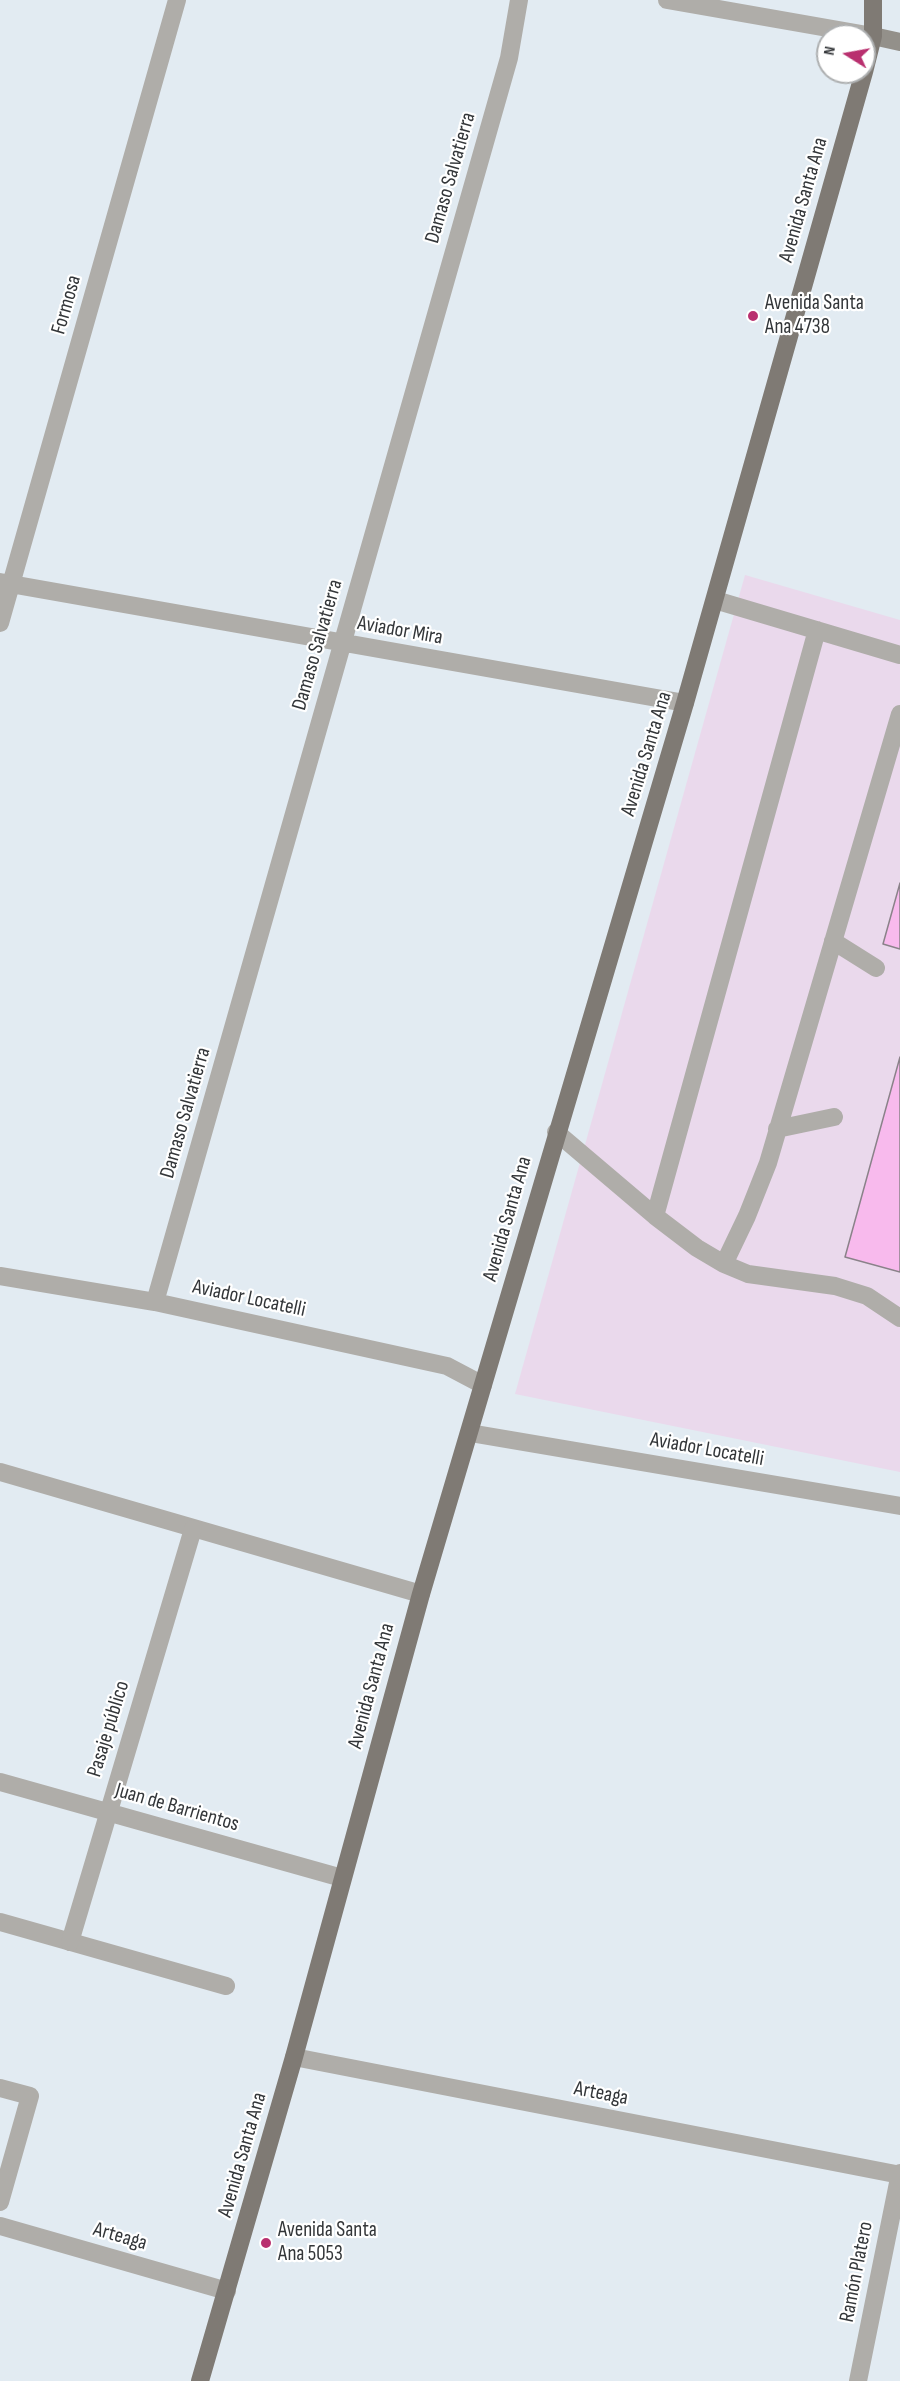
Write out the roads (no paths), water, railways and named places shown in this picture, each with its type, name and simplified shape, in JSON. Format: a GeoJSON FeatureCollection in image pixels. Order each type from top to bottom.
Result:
{"type":"FeatureCollection","features":[{"type":"Feature","properties":{"kind":"main road","name":"Avenida Santa Ana"},"geometry":{"type":"LineString","coordinates":[[873,0],[873,24]]}},
{"type":"Feature","properties":{"kind":"main road"},"geometry":{"type":"LineString","coordinates":[[876,37],[900,42]]}},
{"type":"Feature","properties":{"kind":"main road","name":"Avenida Santa Ana"},"geometry":{"type":"LineString","coordinates":[[200,2381],[294,2056],[421,1594],[715,600],[861,84]]}},
{"type":"Feature","properties":{"kind":"street","name":"Formosa"},"geometry":{"type":"LineString","coordinates":[[0,623],[5,583],[177,0]]}},
{"type":"Feature","properties":{"kind":"street","name":"Damaso Salvatierra"},"geometry":{"type":"LineString","coordinates":[[155,1302],[509,58],[519,0]]}},
{"type":"Feature","properties":{"kind":"street"},"geometry":{"type":"LineString","coordinates":[[667,0],[816,26]]}},
{"type":"Feature","properties":{"kind":"street","name":"Aviador Mira"},"geometry":{"type":"LineString","coordinates":[[5,583],[685,703]]}},
{"type":"Feature","properties":{"kind":"street"},"geometry":{"type":"LineString","coordinates":[[715,600],[900,655]]}},
{"type":"Feature","properties":{"kind":"street"},"geometry":{"type":"LineString","coordinates":[[655,1216],[817,630]]}},
{"type":"Feature","properties":{"kind":"street"},"geometry":{"type":"LineString","coordinates":[[724,1264],[747,1216],[768,1163],[900,714]]}},
{"type":"Feature","properties":{"kind":"street"},"geometry":{"type":"LineString","coordinates":[[833,941],[876,968]]}},
{"type":"Feature","properties":{"kind":"street"},"geometry":{"type":"LineString","coordinates":[[777,1129],[834,1117]]}},
{"type":"Feature","properties":{"kind":"street"},"geometry":{"type":"LineString","coordinates":[[556,1132],[655,1216],[697,1248],[724,1264],[748,1274],[835,1286],[867,1296],[900,1318]]}},
{"type":"Feature","properties":{"kind":"street","name":"Aviador Locatelli"},"geometry":{"type":"LineString","coordinates":[[0,1276],[155,1302],[447,1366],[483,1384]]}},
{"type":"Feature","properties":{"kind":"street","name":"Aviador Locatelli"},"geometry":{"type":"LineString","coordinates":[[470,1433],[900,1506]]}},
{"type":"Feature","properties":{"kind":"street"},"geometry":{"type":"LineString","coordinates":[[0,1472],[421,1594]]}},
{"type":"Feature","properties":{"kind":"street","name":"Pasaje público"},"geometry":{"type":"LineString","coordinates":[[70,1942],[193,1529]]}},
{"type":"Feature","properties":{"kind":"street","name":"Juan de Barrientos"},"geometry":{"type":"LineString","coordinates":[[0,1782],[342,1878]]}},
{"type":"Feature","properties":{"kind":"street"},"geometry":{"type":"LineString","coordinates":[[0,1922],[226,1986]]}},
{"type":"Feature","properties":{"kind":"street","name":"Arteaga"},"geometry":{"type":"LineString","coordinates":[[294,2056],[900,2174]]}},
{"type":"Feature","properties":{"kind":"street"},"geometry":{"type":"LineString","coordinates":[[0,2088],[30,2096],[0,2202]]}},
{"type":"Feature","properties":{"kind":"street","name":"Ramón Platero"},"geometry":{"type":"LineString","coordinates":[[858,2381],[900,2174]]}},
{"type":"Feature","properties":{"kind":"street","name":"Arteaga"},"geometry":{"type":"LineString","coordinates":[[0,2226],[227,2291]]}},
{"type":"Feature","properties":{"kind":"place","name":"Avenida Santa Ana 4738"},"geometry":{"type":"Point","coordinates":[753,316]}},
{"type":"Feature","properties":{"kind":"place","name":"Avenida Santa Ana 5053"},"geometry":{"type":"Point","coordinates":[266,2243]}}]}
